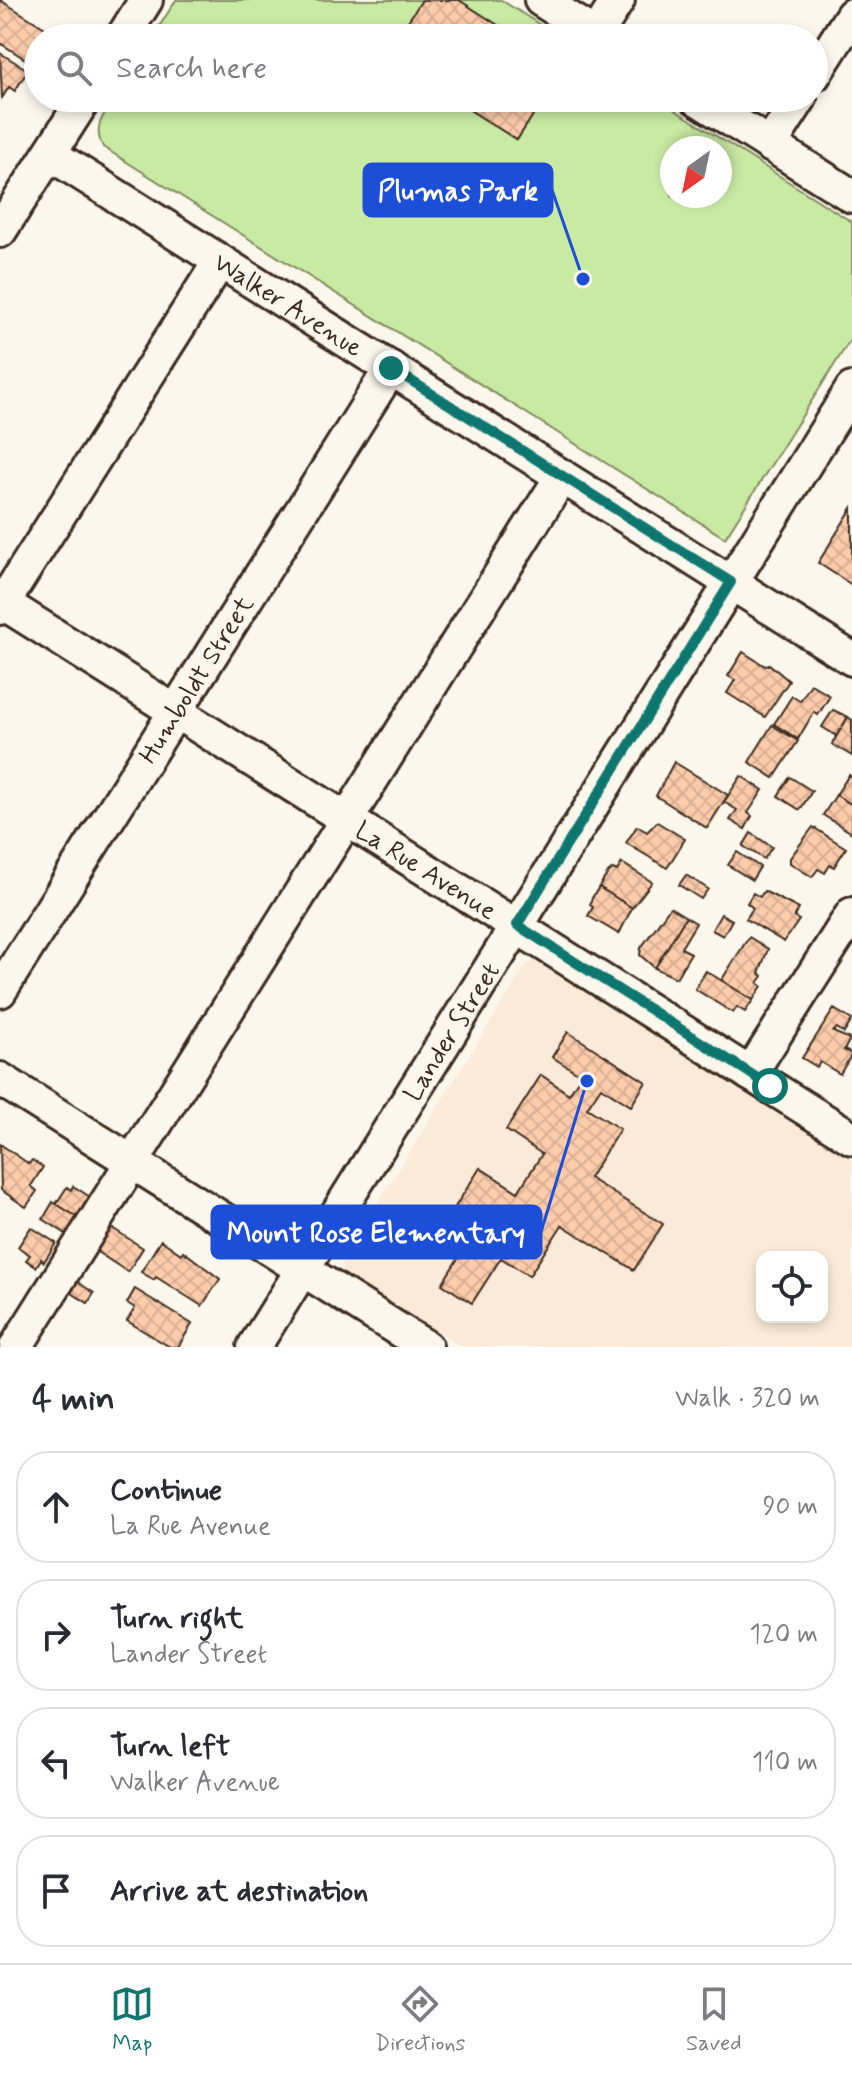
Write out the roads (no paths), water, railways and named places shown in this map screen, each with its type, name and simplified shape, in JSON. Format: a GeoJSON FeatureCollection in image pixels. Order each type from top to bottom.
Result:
{"type":"FeatureCollection","features":[{"type":"Feature","properties":{"kind":"street"},"geometry":{"type":"LineString","coordinates":[[131,24],[146,0]]}},
{"type":"Feature","properties":{"kind":"street"},"geometry":{"type":"LineString","coordinates":[[541,0],[579,24]]}},
{"type":"Feature","properties":{"kind":"street"},"geometry":{"type":"LineString","coordinates":[[605,24],[618,0]]}},
{"type":"Feature","properties":{"kind":"street"},"geometry":{"type":"LineString","coordinates":[[828,53],[852,15]]}},
{"type":"Feature","properties":{"kind":"street"},"geometry":{"type":"LineString","coordinates":[[0,231],[76,112]]}},
{"type":"Feature","properties":{"kind":"street"},"geometry":{"type":"LineString","coordinates":[[718,112],[852,196]]}},
{"type":"Feature","properties":{"kind":"street"},"geometry":{"type":"LineString","coordinates":[[770,145],[791,112]]}},
{"type":"Feature","properties":{"kind":"street","name":"Walker Avenue"},"geometry":{"type":"LineString","coordinates":[[50,154],[852,659]]}},
{"type":"Feature","properties":{"kind":"street"},"geometry":{"type":"LineString","coordinates":[[1,604],[220,261]]}},
{"type":"Feature","properties":{"kind":"street","name":"Humboldt Street"},"geometry":{"type":"LineString","coordinates":[[0,991],[391,368]]}},
{"type":"Feature","properties":{"kind":"street","name":"Lander Street"},"geometry":{"type":"LineString","coordinates":[[254,1347],[852,389]]}},
{"type":"Feature","properties":{"kind":"street"},"geometry":{"type":"LineString","coordinates":[[16,1347],[562,476]]}},
{"type":"Feature","properties":{"kind":"street","name":"La Rue Avenue"},"geometry":{"type":"LineString","coordinates":[[1,604],[347,818],[852,1138]]}},
{"type":"Feature","properties":{"kind":"street"},"geometry":{"type":"LineString","coordinates":[[750,1074],[852,914]]}},
{"type":"Feature","properties":{"kind":"street"},"geometry":{"type":"LineString","coordinates":[[0,1079],[426,1347]]}},
{"type":"Feature","properties":{"kind":"place","name":"Plumas Park"},"geometry":{"type":"Point","coordinates":[583,279]}},
{"type":"Feature","properties":{"kind":"place","name":"Mount Rose Elementary"},"geometry":{"type":"Point","coordinates":[587,1081]}}]}
